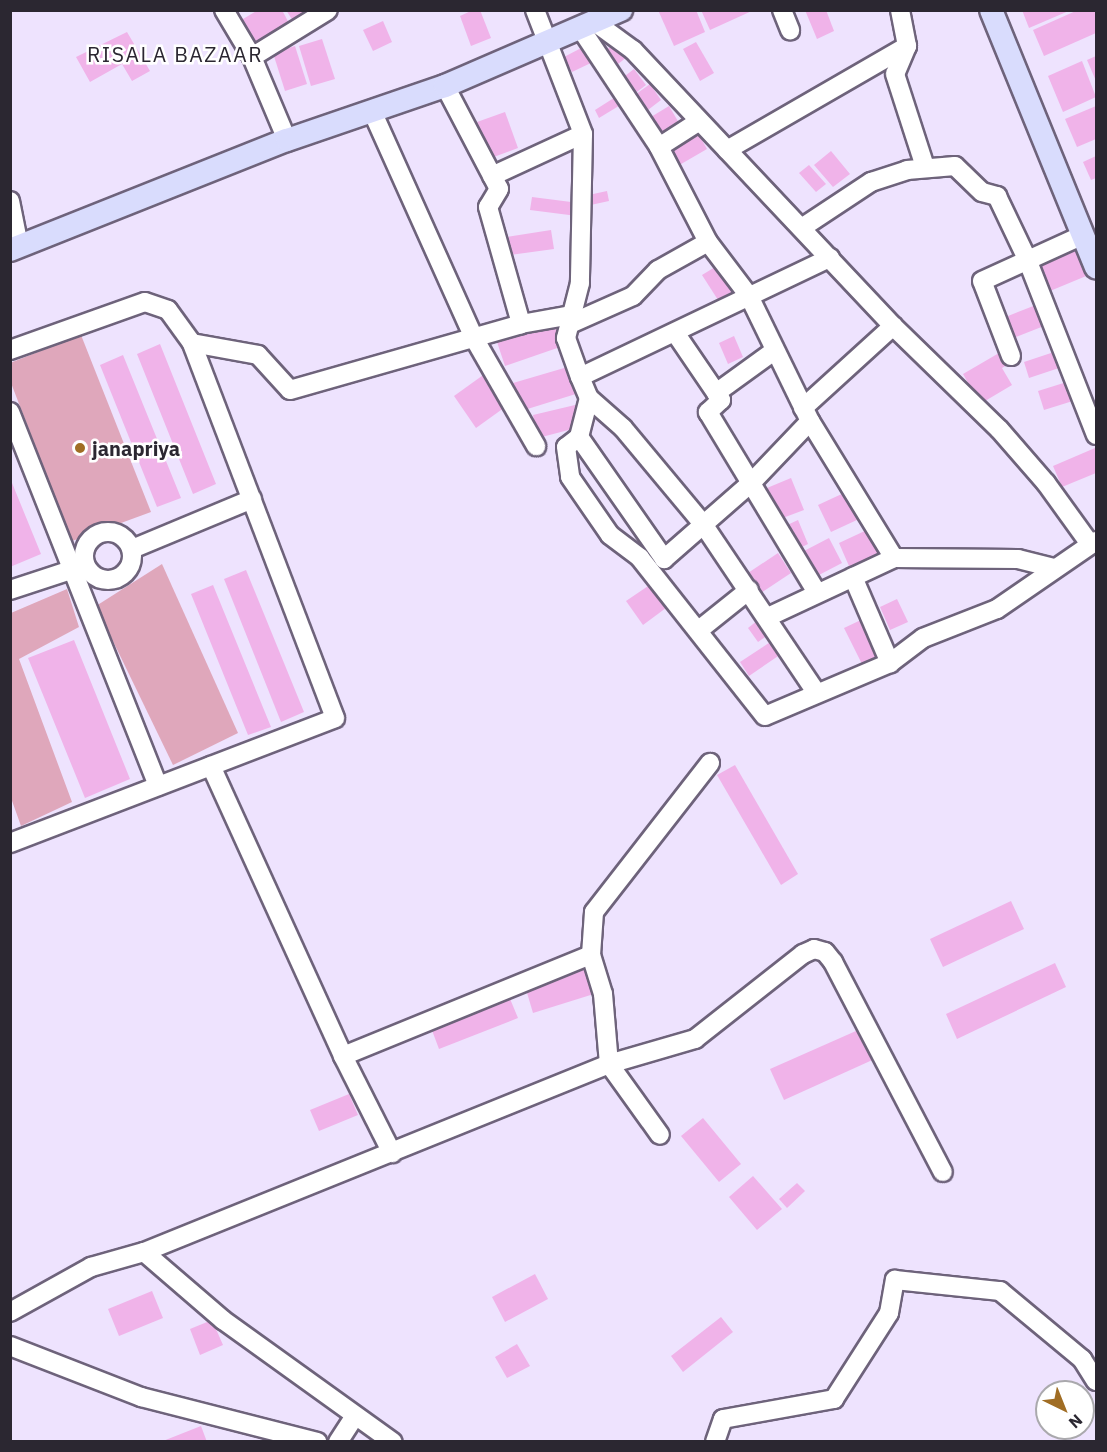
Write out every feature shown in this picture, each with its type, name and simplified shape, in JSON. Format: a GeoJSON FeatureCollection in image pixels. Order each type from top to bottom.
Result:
{"type":"FeatureCollection","features":[{"type":"Feature","properties":{"kind":"main road"},"geometry":{"type":"LineString","coordinates":[[991,10],[1096,262]]}},
{"type":"Feature","properties":{"kind":"main road"},"geometry":{"type":"LineString","coordinates":[[15,248],[287,140],[445,86],[549,44],[603,18]]}},
{"type":"Feature","properties":{"kind":"street"},"geometry":{"type":"LineString","coordinates":[[224,10],[252,57],[287,140]]}},
{"type":"Feature","properties":{"kind":"street"},"geometry":{"type":"LineString","coordinates":[[252,57],[328,10]]}},
{"type":"Feature","properties":{"kind":"street"},"geometry":{"type":"LineString","coordinates":[[535,10],[583,134],[580,283],[566,338],[580,377],[589,398],[623,428],[703,524],[768,617],[816,692]]}},
{"type":"Feature","properties":{"kind":"street"},"geometry":{"type":"LineString","coordinates":[[783,10],[790,30]]}},
{"type":"Feature","properties":{"kind":"street"},"geometry":{"type":"LineString","coordinates":[[900,10],[907,46],[895,74],[925,167]]}},
{"type":"Feature","properties":{"kind":"street"},"geometry":{"type":"LineString","coordinates":[[589,398],[579,437],[566,447],[570,477],[610,534],[640,558],[765,716],[816,692],[890,663],[923,638],[997,609],[1093,542],[1047,483],[999,429],[893,326],[803,227],[698,122],[603,18]]}},
{"type":"Feature","properties":{"kind":"street"},"geometry":{"type":"LineString","coordinates":[[603,18],[659,147],[708,242],[749,296],[774,351],[807,414],[894,558]]}},
{"type":"Feature","properties":{"kind":"street"},"geometry":{"type":"LineString","coordinates":[[727,150],[907,46]]}},
{"type":"Feature","properties":{"kind":"street"},"geometry":{"type":"LineString","coordinates":[[445,86],[499,189],[488,207],[521,324]]}},
{"type":"Feature","properties":{"kind":"street"},"geometry":{"type":"LineString","coordinates":[[372,111],[474,338],[536,446]]}},
{"type":"Feature","properties":{"kind":"street"},"geometry":{"type":"LineString","coordinates":[[659,147],[698,122]]}},
{"type":"Feature","properties":{"kind":"street"},"geometry":{"type":"LineString","coordinates":[[492,176],[583,134]]}},
{"type":"Feature","properties":{"kind":"street"},"geometry":{"type":"LineString","coordinates":[[803,227],[870,182],[925,167],[955,166],[982,192],[997,196],[1027,259],[1096,435]]}},
{"type":"Feature","properties":{"kind":"street"},"geometry":{"type":"LineString","coordinates":[[10,201],[15,248]]}},
{"type":"Feature","properties":{"kind":"street"},"geometry":{"type":"LineString","coordinates":[[1011,356],[982,281],[1083,235]]}},
{"type":"Feature","properties":{"kind":"street"},"geometry":{"type":"LineString","coordinates":[[192,343],[258,355],[290,390],[521,324],[571,320],[633,296],[658,270],[708,242]]}},
{"type":"Feature","properties":{"kind":"street"},"geometry":{"type":"LineString","coordinates":[[580,377],[676,334],[830,258]]}},
{"type":"Feature","properties":{"kind":"street"},"geometry":{"type":"LineString","coordinates":[[10,350],[145,302],[168,310],[192,343],[335,718],[158,786],[12,838]]}},
{"type":"Feature","properties":{"kind":"street"},"geometry":{"type":"LineString","coordinates":[[579,437],[664,559],[752,482],[807,414],[893,326]]}},
{"type":"Feature","properties":{"kind":"street"},"geometry":{"type":"LineString","coordinates":[[676,334],[721,400],[708,412],[817,593]]}},
{"type":"Feature","properties":{"kind":"street"},"geometry":{"type":"LineString","coordinates":[[716,393],[774,351]]}},
{"type":"Feature","properties":{"kind":"street"},"geometry":{"type":"LineString","coordinates":[[10,412],[79,567],[158,786]]}},
{"type":"Feature","properties":{"kind":"street"},"geometry":{"type":"LineString","coordinates":[[132,549],[252,499]]}},
{"type":"Feature","properties":{"kind":"street"},"geometry":{"type":"LineString","coordinates":[[10,590],[79,567],[98,578],[116,579],[130,567],[132,549],[120,534],[100,532],[86,545],[79,567]]}},
{"type":"Feature","properties":{"kind":"street"},"geometry":{"type":"LineString","coordinates":[[768,617],[894,558],[1018,559],[1054,568]]}},
{"type":"Feature","properties":{"kind":"street"},"geometry":{"type":"LineString","coordinates":[[853,577],[890,663]]}},
{"type":"Feature","properties":{"kind":"street"},"geometry":{"type":"LineString","coordinates":[[699,630],[749,590]]}},
{"type":"Feature","properties":{"kind":"street"},"geometry":{"type":"LineString","coordinates":[[660,1135],[609,1064],[603,994],[591,955],[594,912],[710,763]]}},
{"type":"Feature","properties":{"kind":"street"},"geometry":{"type":"LineString","coordinates":[[211,766],[343,1056],[392,1153]]}},
{"type":"Feature","properties":{"kind":"street"},"geometry":{"type":"LineString","coordinates":[[10,1312],[91,1267],[144,1252],[609,1064],[695,1039],[803,954],[814,949],[825,952],[943,1172]]}},
{"type":"Feature","properties":{"kind":"street"},"geometry":{"type":"LineString","coordinates":[[343,1056],[591,955]]}},
{"type":"Feature","properties":{"kind":"street"},"geometry":{"type":"LineString","coordinates":[[144,1252],[223,1320],[393,1442]]}},
{"type":"Feature","properties":{"kind":"street"},"geometry":{"type":"LineString","coordinates":[[715,1442],[723,1419],[834,1399],[889,1313],[895,1280],[1000,1291],[1082,1359],[1096,1382]]}},
{"type":"Feature","properties":{"kind":"street"},"geometry":{"type":"LineString","coordinates":[[10,1346],[141,1397],[317,1442]]}},
{"type":"Feature","properties":{"kind":"street"},"geometry":{"type":"LineString","coordinates":[[338,1442],[355,1416]]}},
{"type":"Feature","properties":{"kind":"shaded area","name":"janapriya"},"geometry":{"type":"Polygon","coordinates":[[[81,335],[151,512],[72,541],[11,383],[10,363],[81,335]]]}},
{"type":"Feature","properties":{"kind":"shaded area"},"geometry":{"type":"Polygon","coordinates":[[[162,564],[238,733],[173,765],[96,606],[162,564]]]}},
{"type":"Feature","properties":{"kind":"shaded area"},"geometry":{"type":"Polygon","coordinates":[[[67,589],[79,627],[19,659],[72,802],[21,826],[11,798],[11,613],[67,589]]]}},
{"type":"Feature","properties":{"kind":"building"},"geometry":{"type":"Polygon","coordinates":[[[258,10],[282,10],[291,27],[253,48],[238,22],[258,10]]]}},
{"type":"Feature","properties":{"kind":"building"},"geometry":{"type":"Polygon","coordinates":[[[286,10],[309,10],[293,21],[286,10]]]}},
{"type":"Feature","properties":{"kind":"building"},"geometry":{"type":"Polygon","coordinates":[[[473,10],[480,10],[491,38],[471,46],[460,16],[473,10]]]}},
{"type":"Feature","properties":{"kind":"building"},"geometry":{"type":"Polygon","coordinates":[[[658,10],[696,10],[705,32],[674,46],[658,10]]]}},
{"type":"Feature","properties":{"kind":"building"},"geometry":{"type":"Polygon","coordinates":[[[701,10],[754,10],[710,30],[701,10]]]}},
{"type":"Feature","properties":{"kind":"building"},"geometry":{"type":"Polygon","coordinates":[[[805,10],[826,10],[834,31],[817,39],[805,10]]]}},
{"type":"Feature","properties":{"kind":"building"},"geometry":{"type":"Polygon","coordinates":[[[1022,10],[1071,10],[1029,28],[1022,10]]]}},
{"type":"Feature","properties":{"kind":"building"},"geometry":{"type":"Polygon","coordinates":[[[1078,10],[1096,10],[1096,33],[1044,56],[1033,30],[1078,10]]]}},
{"type":"Feature","properties":{"kind":"building"},"geometry":{"type":"Polygon","coordinates":[[[383,21],[392,42],[373,51],[363,30],[383,21]]]}},
{"type":"Feature","properties":{"kind":"building"},"geometry":{"type":"Polygon","coordinates":[[[127,32],[150,71],[132,81],[122,64],[90,82],[76,57],[127,32]]]}},
{"type":"Feature","properties":{"kind":"building"},"geometry":{"type":"Polygon","coordinates":[[[322,39],[335,79],[311,86],[299,46],[322,39]]]}},
{"type":"Feature","properties":{"kind":"building"},"geometry":{"type":"Polygon","coordinates":[[[616,42],[628,56],[612,69],[600,55],[616,42]]]}},
{"type":"Feature","properties":{"kind":"building"},"geometry":{"type":"Polygon","coordinates":[[[696,42],[714,73],[700,81],[683,49],[696,42]]]}},
{"type":"Feature","properties":{"kind":"building"},"geometry":{"type":"Polygon","coordinates":[[[587,45],[595,61],[572,72],[564,57],[587,45]]]}},
{"type":"Feature","properties":{"kind":"building"},"geometry":{"type":"Polygon","coordinates":[[[295,46],[307,84],[285,91],[273,53],[295,46]]]}},
{"type":"Feature","properties":{"kind":"building"},"geometry":{"type":"Polygon","coordinates":[[[1096,56],[1096,81],[1087,60],[1096,56]]]}},
{"type":"Feature","properties":{"kind":"building"},"geometry":{"type":"Polygon","coordinates":[[[1082,61],[1096,97],[1063,112],[1048,76],[1082,61]]]}},
{"type":"Feature","properties":{"kind":"building"},"geometry":{"type":"Polygon","coordinates":[[[634,69],[646,85],[633,95],[621,79],[634,69]]]}},
{"type":"Feature","properties":{"kind":"building"},"geometry":{"type":"Polygon","coordinates":[[[650,84],[661,100],[644,113],[632,97],[650,84]]]}},
{"type":"Feature","properties":{"kind":"building"},"geometry":{"type":"Polygon","coordinates":[[[617,96],[622,104],[599,118],[595,110],[617,96]]]}},
{"type":"Feature","properties":{"kind":"building"},"geometry":{"type":"Polygon","coordinates":[[[669,106],[682,128],[660,142],[646,120],[669,106]]]}},
{"type":"Feature","properties":{"kind":"building"},"geometry":{"type":"Polygon","coordinates":[[[1096,106],[1096,139],[1077,147],[1065,119],[1096,106]]]}},
{"type":"Feature","properties":{"kind":"building"},"geometry":{"type":"Polygon","coordinates":[[[505,112],[518,148],[491,158],[477,122],[505,112]]]}},
{"type":"Feature","properties":{"kind":"building"},"geometry":{"type":"Polygon","coordinates":[[[695,128],[707,149],[676,167],[664,146],[695,128]]]}},
{"type":"Feature","properties":{"kind":"building"},"geometry":{"type":"Polygon","coordinates":[[[831,151],[850,174],[833,187],[814,165],[831,151]]]}},
{"type":"Feature","properties":{"kind":"building"},"geometry":{"type":"Polygon","coordinates":[[[1096,156],[1096,178],[1091,180],[1083,162],[1096,156]]]}},
{"type":"Feature","properties":{"kind":"building"},"geometry":{"type":"Polygon","coordinates":[[[809,165],[826,184],[816,192],[799,173],[809,165]]]}},
{"type":"Feature","properties":{"kind":"building"},"geometry":{"type":"Polygon","coordinates":[[[607,191],[609,201],[586,206],[584,196],[607,191]]]}},
{"type":"Feature","properties":{"kind":"building"},"geometry":{"type":"Polygon","coordinates":[[[532,197],[579,203],[577,216],[530,210],[532,197]]]}},
{"type":"Feature","properties":{"kind":"building"},"geometry":{"type":"Polygon","coordinates":[[[551,230],[554,249],[510,255],[507,237],[551,230]]]}},
{"type":"Feature","properties":{"kind":"building"},"geometry":{"type":"Polygon","coordinates":[[[1079,246],[1091,274],[1050,291],[1038,263],[1079,246]]]}},
{"type":"Feature","properties":{"kind":"building"},"geometry":{"type":"Polygon","coordinates":[[[720,264],[736,290],[718,300],[702,275],[720,264]]]}},
{"type":"Feature","properties":{"kind":"building"},"geometry":{"type":"Polygon","coordinates":[[[1041,303],[1049,324],[1011,339],[1003,318],[1041,303]]]}},
{"type":"Feature","properties":{"kind":"building"},"geometry":{"type":"Polygon","coordinates":[[[555,320],[563,346],[505,366],[496,339],[555,320]]]}},
{"type":"Feature","properties":{"kind":"building"},"geometry":{"type":"Polygon","coordinates":[[[734,336],[743,357],[728,364],[719,343],[734,336]]]}},
{"type":"Feature","properties":{"kind":"building"},"geometry":{"type":"Polygon","coordinates":[[[160,344],[216,484],[193,494],[137,354],[160,344]]]}},
{"type":"Feature","properties":{"kind":"building"},"geometry":{"type":"Polygon","coordinates":[[[1057,351],[1062,367],[1029,378],[1024,362],[1057,351]]]}},
{"type":"Feature","properties":{"kind":"building"},"geometry":{"type":"Polygon","coordinates":[[[999,353],[1007,365],[1002,368],[1012,385],[980,404],[963,374],[999,353]]]}},
{"type":"Feature","properties":{"kind":"building"},"geometry":{"type":"Polygon","coordinates":[[[123,355],[181,498],[157,507],[100,365],[123,355]]]}},
{"type":"Feature","properties":{"kind":"building"},"geometry":{"type":"Polygon","coordinates":[[[571,366],[579,393],[521,411],[513,383],[571,366]]]}},
{"type":"Feature","properties":{"kind":"building"},"geometry":{"type":"Polygon","coordinates":[[[486,373],[508,405],[476,428],[454,396],[486,373]]]}},
{"type":"Feature","properties":{"kind":"building"},"geometry":{"type":"Polygon","coordinates":[[[1070,381],[1076,400],[1044,410],[1038,391],[1070,381]]]}},
{"type":"Feature","properties":{"kind":"building"},"geometry":{"type":"Polygon","coordinates":[[[575,405],[580,427],[538,438],[533,415],[575,405]]]}},
{"type":"Feature","properties":{"kind":"building"},"geometry":{"type":"Polygon","coordinates":[[[1095,448],[1096,473],[1062,487],[1053,466],[1095,448]]]}},
{"type":"Feature","properties":{"kind":"building"},"geometry":{"type":"Polygon","coordinates":[[[10,478],[41,554],[10,567],[10,478]]]}},
{"type":"Feature","properties":{"kind":"building"},"geometry":{"type":"Polygon","coordinates":[[[791,478],[804,510],[780,519],[767,488],[791,478]]]}},
{"type":"Feature","properties":{"kind":"building"},"geometry":{"type":"Polygon","coordinates":[[[846,492],[859,519],[831,532],[818,505],[846,492]]]}},
{"type":"Feature","properties":{"kind":"building"},"geometry":{"type":"Polygon","coordinates":[[[798,520],[808,544],[796,550],[785,526],[798,520]]]}},
{"type":"Feature","properties":{"kind":"building"},"geometry":{"type":"Polygon","coordinates":[[[869,529],[882,559],[852,573],[839,543],[869,529]]]}},
{"type":"Feature","properties":{"kind":"building"},"geometry":{"type":"Polygon","coordinates":[[[829,538],[842,563],[817,576],[804,551],[829,538]]]}},
{"type":"Feature","properties":{"kind":"building"},"geometry":{"type":"Polygon","coordinates":[[[778,553],[791,573],[761,593],[748,573],[778,553]]]}},
{"type":"Feature","properties":{"kind":"building"},"geometry":{"type":"Polygon","coordinates":[[[246,570],[304,712],[281,722],[224,579],[246,570]]]}},
{"type":"Feature","properties":{"kind":"building"},"geometry":{"type":"Polygon","coordinates":[[[654,582],[670,605],[643,625],[626,601],[654,582]]]}},
{"type":"Feature","properties":{"kind":"building"},"geometry":{"type":"Polygon","coordinates":[[[213,585],[271,727],[248,735],[191,594],[213,585]]]}},
{"type":"Feature","properties":{"kind":"building"},"geometry":{"type":"Polygon","coordinates":[[[897,599],[908,622],[890,630],[880,607],[897,599]]]}},
{"type":"Feature","properties":{"kind":"building"},"geometry":{"type":"Polygon","coordinates":[[[762,617],[772,632],[758,642],[748,628],[762,617]]]}},
{"type":"Feature","properties":{"kind":"building"},"geometry":{"type":"Polygon","coordinates":[[[863,619],[884,660],[865,670],[844,628],[863,619]]]}},
{"type":"Feature","properties":{"kind":"building"},"geometry":{"type":"Polygon","coordinates":[[[778,637],[787,650],[749,676],[740,662],[778,637]]]}},
{"type":"Feature","properties":{"kind":"building"},"geometry":{"type":"Polygon","coordinates":[[[74,640],[130,779],[85,798],[28,658],[74,640]]]}},
{"type":"Feature","properties":{"kind":"building"},"geometry":{"type":"Polygon","coordinates":[[[735,765],[798,874],[781,885],[717,775],[735,765]]]}},
{"type":"Feature","properties":{"kind":"building"},"geometry":{"type":"Polygon","coordinates":[[[1011,901],[1024,929],[943,967],[930,939],[1011,901]]]}},
{"type":"Feature","properties":{"kind":"building"},"geometry":{"type":"Polygon","coordinates":[[[1055,963],[1066,987],[957,1039],[946,1014],[1055,963]]]}},
{"type":"Feature","properties":{"kind":"building"},"geometry":{"type":"Polygon","coordinates":[[[589,966],[597,993],[533,1013],[525,986],[589,966]]]}},
{"type":"Feature","properties":{"kind":"building"},"geometry":{"type":"Polygon","coordinates":[[[508,994],[518,1018],[439,1049],[430,1025],[508,994]]]}},
{"type":"Feature","properties":{"kind":"building"},"geometry":{"type":"Polygon","coordinates":[[[865,1027],[879,1057],[784,1100],[770,1069],[865,1027]]]}},
{"type":"Feature","properties":{"kind":"building"},"geometry":{"type":"Polygon","coordinates":[[[349,1094],[358,1115],[319,1131],[310,1110],[349,1094]]]}},
{"type":"Feature","properties":{"kind":"building"},"geometry":{"type":"Polygon","coordinates":[[[703,1118],[741,1164],[719,1182],[681,1136],[703,1118]]]}},
{"type":"Feature","properties":{"kind":"building"},"geometry":{"type":"Polygon","coordinates":[[[753,1176],[782,1209],[757,1230],[729,1197],[753,1176]]]}},
{"type":"Feature","properties":{"kind":"building"},"geometry":{"type":"Polygon","coordinates":[[[797,1183],[805,1191],[787,1208],[779,1199],[797,1183]]]}},
{"type":"Feature","properties":{"kind":"building"},"geometry":{"type":"Polygon","coordinates":[[[535,1274],[548,1299],[505,1322],[492,1297],[535,1274]]]}},
{"type":"Feature","properties":{"kind":"building"},"geometry":{"type":"Polygon","coordinates":[[[152,1291],[163,1318],[119,1336],[108,1309],[152,1291]]]}},
{"type":"Feature","properties":{"kind":"building"},"geometry":{"type":"Polygon","coordinates":[[[721,1317],[733,1332],[683,1372],[671,1356],[721,1317]]]}},
{"type":"Feature","properties":{"kind":"building"},"geometry":{"type":"Polygon","coordinates":[[[212,1320],[223,1345],[200,1355],[190,1329],[212,1320]]]}},
{"type":"Feature","properties":{"kind":"building"},"geometry":{"type":"Polygon","coordinates":[[[517,1344],[530,1366],[507,1378],[495,1357],[517,1344]]]}},
{"type":"Feature","properties":{"kind":"building"},"geometry":{"type":"Polygon","coordinates":[[[201,1426],[207,1442],[163,1442],[163,1441],[201,1426]]]}},
{"type":"Feature","properties":{"kind":"place","name":"janapriya"},"geometry":{"type":"Point","coordinates":[80,448]}},
{"type":"Feature","properties":{"kind":"district","name":"RISALA BAZAAR"},"geometry":{"type":"Point","coordinates":[175,54]}}]}
